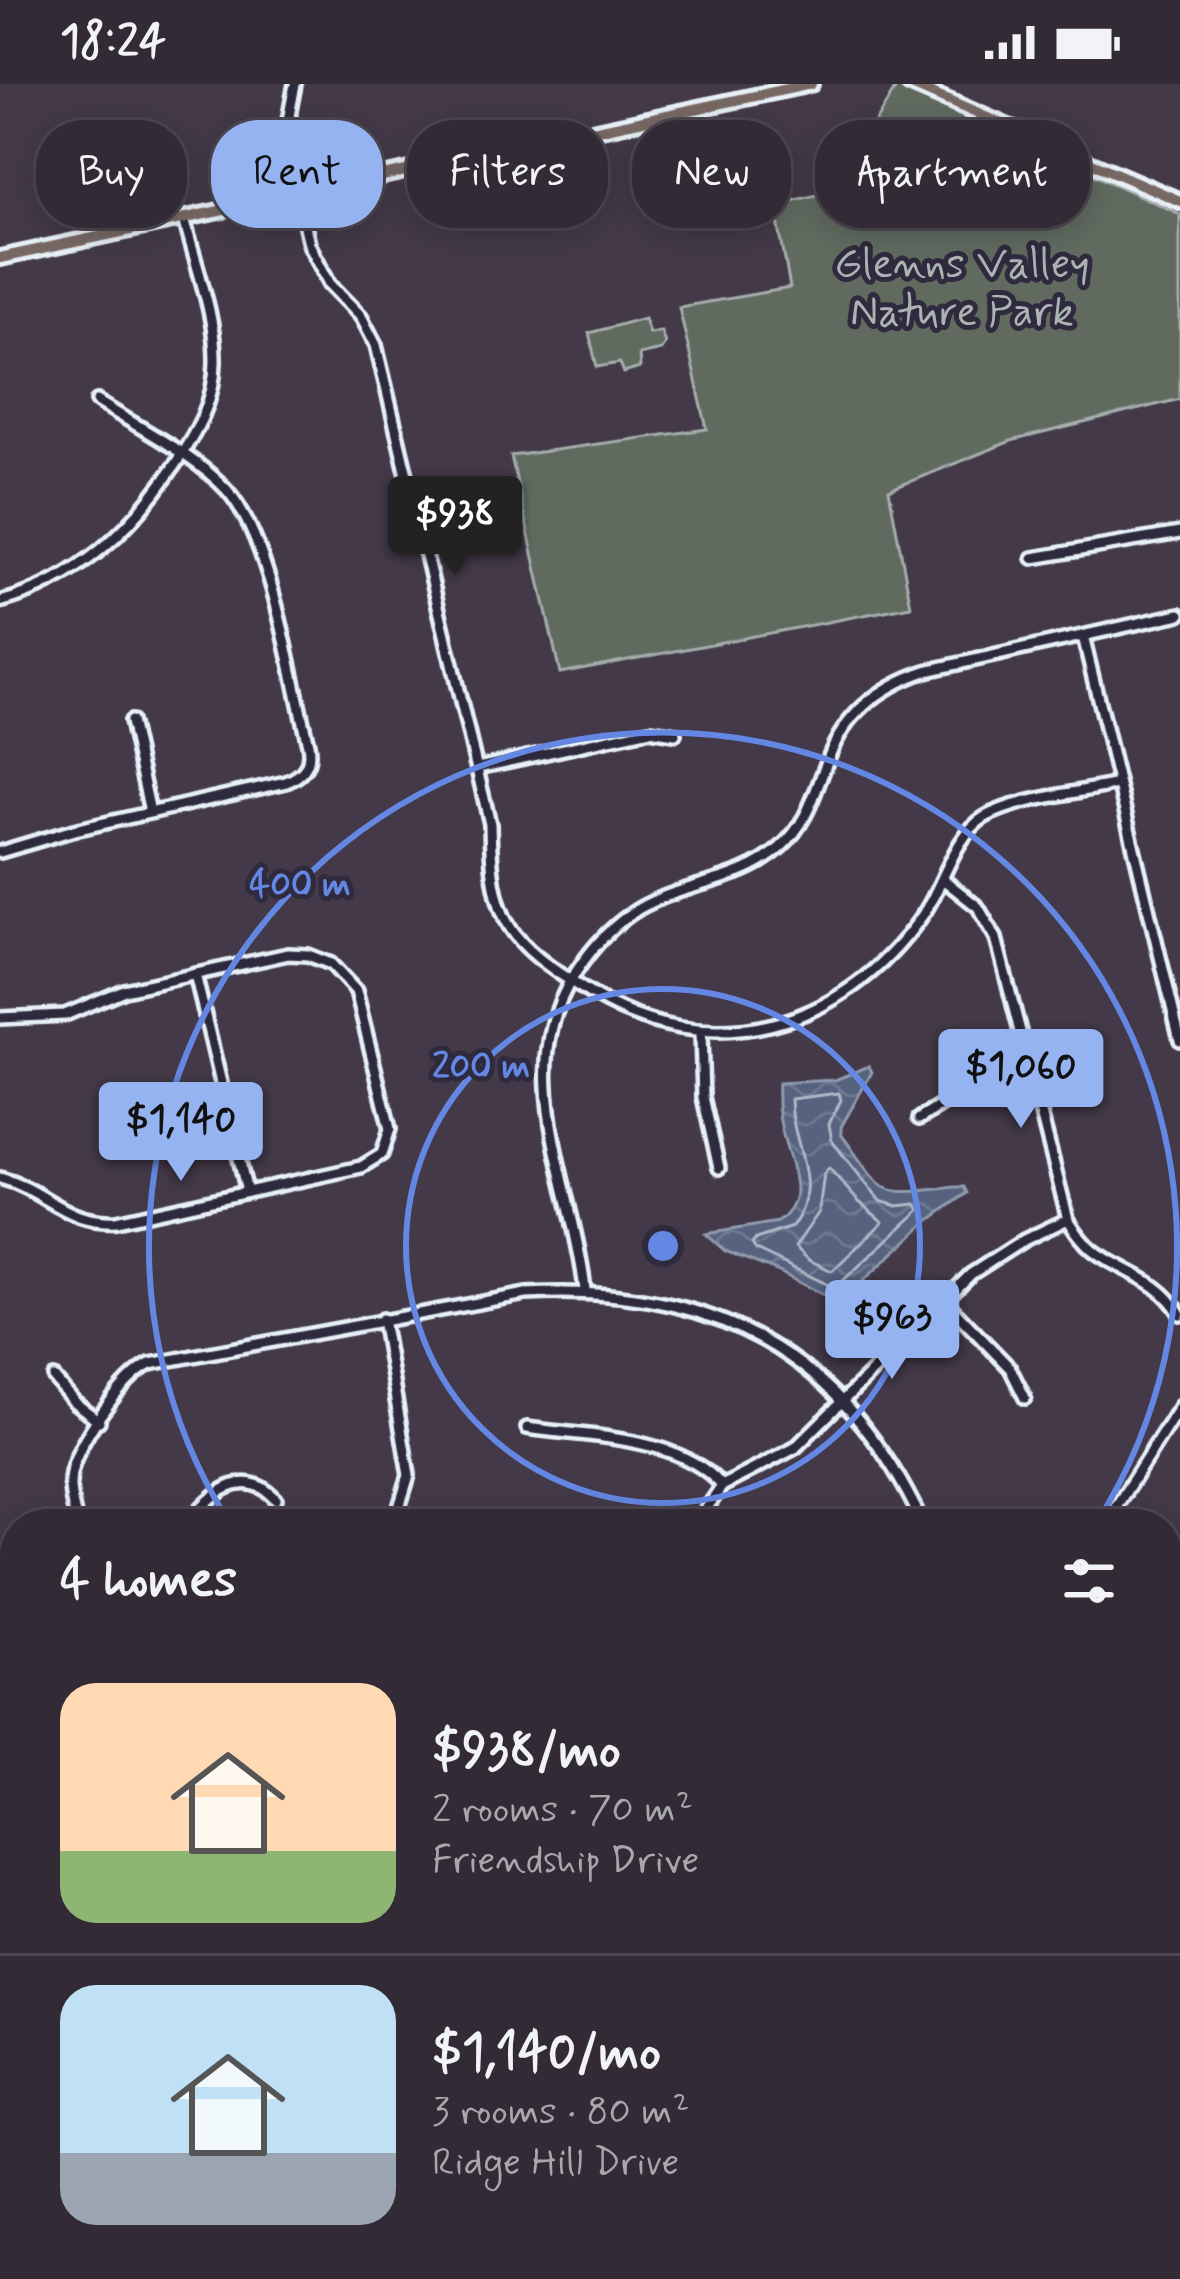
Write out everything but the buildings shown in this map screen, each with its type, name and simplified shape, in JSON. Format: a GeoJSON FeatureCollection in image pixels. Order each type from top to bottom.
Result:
{"type":"FeatureCollection","features":[{"type":"Feature","properties":{"kind":"main road"},"geometry":{"type":"LineString","coordinates":[[383,176],[811,84]]}},
{"type":"Feature","properties":{"kind":"main road"},"geometry":{"type":"LineString","coordinates":[[909,84],[1180,201]]}},
{"type":"Feature","properties":{"kind":"main road"},"geometry":{"type":"LineString","coordinates":[[0,258],[138,228]]}},
{"type":"Feature","properties":{"kind":"street"},"geometry":{"type":"LineString","coordinates":[[287,120],[296,84]]}},
{"type":"Feature","properties":{"kind":"street"},"geometry":{"type":"LineString","coordinates":[[0,602],[56,580],[104,549],[156,494],[202,420],[211,397],[215,361],[186,228]]}},
{"type":"Feature","properties":{"kind":"street"},"geometry":{"type":"LineString","coordinates":[[310,228],[316,263],[361,316],[376,344],[478,767],[500,910],[532,956],[635,1017],[700,1034],[762,1028],[839,994],[901,943],[944,880],[966,836],[983,818],[1003,809],[1118,784]]}},
{"type":"Feature","properties":{"kind":"street"},"geometry":{"type":"LineString","coordinates":[[0,852],[286,782],[305,770],[309,752],[255,533],[225,488],[98,401]]}},
{"type":"Feature","properties":{"kind":"street"},"geometry":{"type":"LineString","coordinates":[[1033,558],[1180,533]]}},
{"type":"Feature","properties":{"kind":"street"},"geometry":{"type":"LineString","coordinates":[[585,1290],[580,1239],[545,1088],[551,1024],[570,980],[603,937],[641,908],[677,891],[741,873],[782,847],[808,812],[843,728],[886,687],[926,670],[1180,614]]}},
{"type":"Feature","properties":{"kind":"street"},"geometry":{"type":"LineString","coordinates":[[1083,636],[1180,1040]]}},
{"type":"Feature","properties":{"kind":"street"},"geometry":{"type":"LineString","coordinates":[[130,721],[150,812]]}},
{"type":"Feature","properties":{"kind":"street"},"geometry":{"type":"LineString","coordinates":[[478,767],[650,730],[675,734]]}},
{"type":"Feature","properties":{"kind":"street"},"geometry":{"type":"LineString","coordinates":[[944,880],[978,907],[996,938],[1068,1219],[1084,1243],[1148,1279],[1180,1314]]}},
{"type":"Feature","properties":{"kind":"street"},"geometry":{"type":"LineString","coordinates":[[0,1018],[65,1015],[124,990],[288,954],[308,955],[331,964],[349,981],[362,1007],[390,1129],[383,1151],[361,1167],[116,1221],[96,1222],[62,1212],[27,1185],[0,1178]]}},
{"type":"Feature","properties":{"kind":"street"},"geometry":{"type":"LineString","coordinates":[[196,974],[247,1192]]}},
{"type":"Feature","properties":{"kind":"street"},"geometry":{"type":"LineString","coordinates":[[700,1034],[704,1096],[719,1168]]}},
{"type":"Feature","properties":{"kind":"street"},"geometry":{"type":"LineString","coordinates":[[919,1119],[982,1080],[1028,1064]]}},
{"type":"Feature","properties":{"kind":"street"},"geometry":{"type":"LineString","coordinates":[[707,1509],[722,1486],[795,1448],[944,1300],[997,1255],[1068,1219]]}},
{"type":"Feature","properties":{"kind":"street"},"geometry":{"type":"LineString","coordinates":[[74,1509],[72,1468],[129,1378],[150,1364],[526,1294],[585,1290],[657,1299],[724,1321],[787,1355],[841,1400],[878,1443],[915,1509]]}},
{"type":"Feature","properties":{"kind":"street"},"geometry":{"type":"LineString","coordinates":[[944,1300],[1010,1368],[1024,1398]]}},
{"type":"Feature","properties":{"kind":"street"},"geometry":{"type":"LineString","coordinates":[[382,1319],[409,1474],[398,1509]]}},
{"type":"Feature","properties":{"kind":"street"},"geometry":{"type":"LineString","coordinates":[[54,1378],[74,1402],[99,1420]]}},
{"type":"Feature","properties":{"kind":"street"},"geometry":{"type":"LineString","coordinates":[[1115,1509],[1180,1406]]}},
{"type":"Feature","properties":{"kind":"street"},"geometry":{"type":"LineString","coordinates":[[527,1428],[671,1450],[696,1461],[722,1486]]}},
{"type":"Feature","properties":{"kind":"street"},"geometry":{"type":"LineString","coordinates":[[202,1509],[222,1488],[241,1482],[260,1486],[276,1499]]}},
{"type":"Feature","properties":{"kind":"green space","name":"Glenns Valley Nature Park"},"geometry":{"type":"Polygon","coordinates":[[[897,86],[972,120],[877,120],[897,86]]]}},
{"type":"Feature","properties":{"kind":"green space","name":"Glenns Valley Nature Park"},"geometry":{"type":"Polygon","coordinates":[[[1090,173],[1180,214],[1180,399],[1011,441],[889,490],[911,606],[560,673],[511,456],[707,429],[679,307],[790,288],[779,228],[791,228],[791,201],[815,196],[815,228],[1090,228],[1090,173]]]}},
{"type":"Feature","properties":{"kind":"green space"},"geometry":{"type":"Polygon","coordinates":[[[644,318],[649,333],[661,331],[665,343],[661,350],[639,355],[640,368],[624,373],[620,363],[597,367],[589,333],[644,318]]]}},
{"type":"Feature","properties":{"kind":"water"},"geometry":{"type":"Polygon","coordinates":[[[869,1066],[872,1072],[841,1127],[867,1171],[896,1191],[964,1187],[967,1193],[926,1223],[848,1295],[833,1300],[725,1251],[706,1234],[778,1222],[793,1204],[796,1184],[780,1120],[778,1083],[835,1080],[869,1066]]]}}]}
